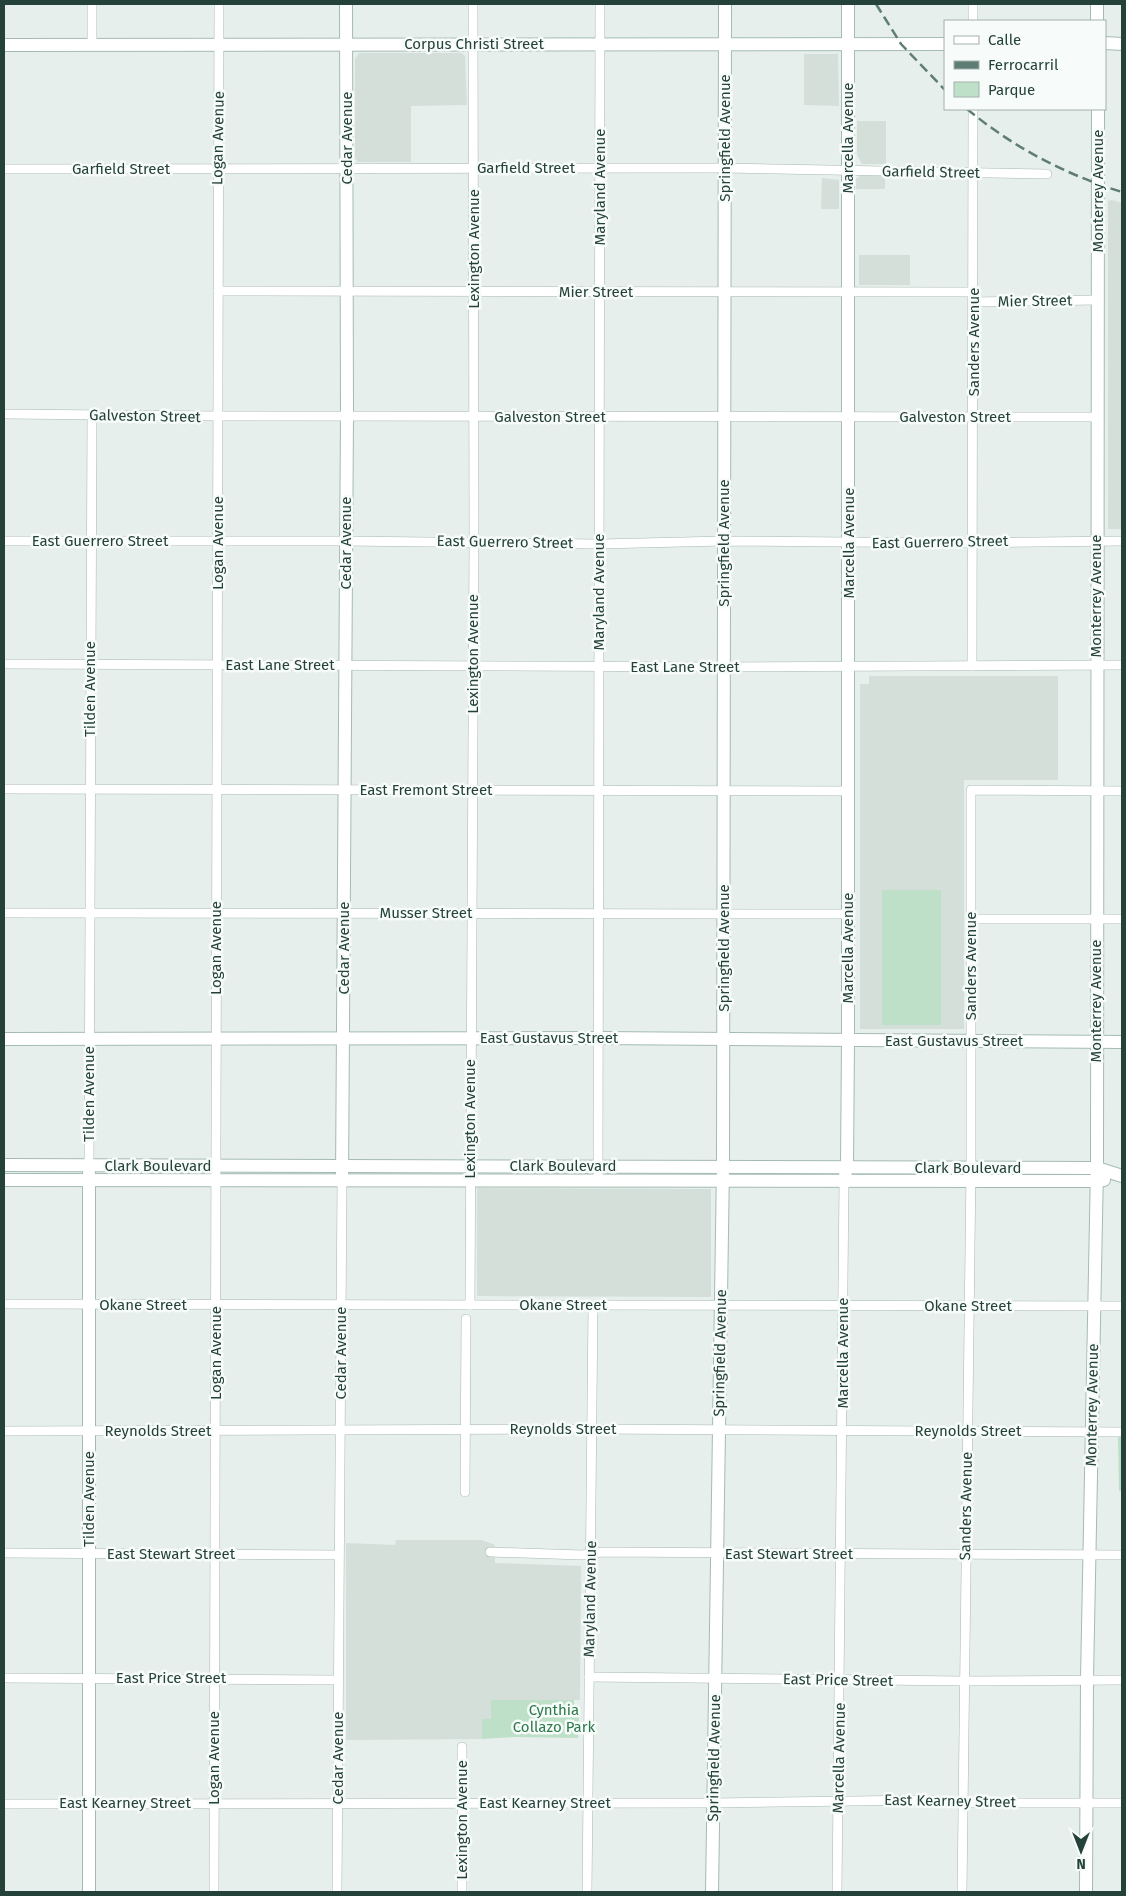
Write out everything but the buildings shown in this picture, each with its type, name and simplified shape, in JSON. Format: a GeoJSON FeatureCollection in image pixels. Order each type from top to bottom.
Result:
{"type":"FeatureCollection","features":[{"type":"Feature","properties":{"kind":"street"},"geometry":{"type":"LineString","coordinates":[[92,4],[92,45]]}},
{"type":"Feature","properties":{"kind":"street","name":"Logan Avenue"},"geometry":{"type":"LineString","coordinates":[[214,1892],[219,4]]}},
{"type":"Feature","properties":{"kind":"street","name":"Cedar Avenue"},"geometry":{"type":"LineString","coordinates":[[337,1892],[337,1680],[346,665],[346,4]]}},
{"type":"Feature","properties":{"kind":"street","name":"Lexington Avenue"},"geometry":{"type":"LineString","coordinates":[[470,1305],[474,542],[473,4]]}},
{"type":"Feature","properties":{"kind":"street","name":"Maryland Avenue"},"geometry":{"type":"LineString","coordinates":[[598,1181],[600,4]]}},
{"type":"Feature","properties":{"kind":"street","name":"Springfield Avenue"},"geometry":{"type":"LineString","coordinates":[[712,1892],[724,1039],[725,4]]}},
{"type":"Feature","properties":{"kind":"street","name":"Marcella Avenue"},"geometry":{"type":"LineString","coordinates":[[837,1892],[844,1181],[847,1166],[848,1040],[850,542],[848,4]]}},
{"type":"Feature","properties":{"kind":"street"},"geometry":{"type":"LineString","coordinates":[[973,4],[973,20]]}},
{"type":"Feature","properties":{"kind":"street"},"geometry":{"type":"LineString","coordinates":[[1097,4],[1097,20]]}},
{"type":"Feature","properties":{"kind":"street"},"geometry":{"type":"LineString","coordinates":[[1106,43],[1122,44]]}},
{"type":"Feature","properties":{"kind":"street","name":"Corpus Christi Street"},"geometry":{"type":"LineString","coordinates":[[4,45],[944,44]]}},
{"type":"Feature","properties":{"kind":"street","name":"Sanders Avenue"},"geometry":{"type":"LineString","coordinates":[[972,666],[974,417],[973,110]]}},
{"type":"Feature","properties":{"kind":"street","name":"Monterrey Avenue"},"geometry":{"type":"LineString","coordinates":[[1086,1892],[1086,1679],[1096,1182],[1098,110]]}},
{"type":"Feature","properties":{"kind":"street","name":"Garfield Street"},"geometry":{"type":"LineString","coordinates":[[4,169],[725,168],[1047,174]]}},
{"type":"Feature","properties":{"kind":"street","name":"Mier Street"},"geometry":{"type":"LineString","coordinates":[[218,291],[848,292],[1097,300]]}},
{"type":"Feature","properties":{"kind":"street","name":"Galveston Street"},"geometry":{"type":"LineString","coordinates":[[4,414],[474,417],[1097,417]]}},
{"type":"Feature","properties":{"kind":"street","name":"Tilden Avenue"},"geometry":{"type":"LineString","coordinates":[[89,1892],[89,1039],[92,415]]}},
{"type":"Feature","properties":{"kind":"street","name":"East Guerrero Street"},"geometry":{"type":"LineString","coordinates":[[4,541],[346,540],[600,544],[724,541],[1122,541]]}},
{"type":"Feature","properties":{"kind":"street","name":"East Lane Street"},"geometry":{"type":"LineString","coordinates":[[4,664],[599,667],[1122,665]]}},
{"type":"Feature","properties":{"kind":"street","name":"East Fremont Street"},"geometry":{"type":"LineString","coordinates":[[4,790],[848,791]]}},
{"type":"Feature","properties":{"kind":"street","name":"Sanders Avenue"},"geometry":{"type":"LineString","coordinates":[[962,1892],[971,1181],[971,790],[1096,791]]}},
{"type":"Feature","properties":{"kind":"street"},"geometry":{"type":"LineString","coordinates":[[1096,791],[1122,791]]}},
{"type":"Feature","properties":{"kind":"street","name":"Musser Street"},"geometry":{"type":"LineString","coordinates":[[4,913],[848,914]]}},
{"type":"Feature","properties":{"kind":"street"},"geometry":{"type":"LineString","coordinates":[[972,920],[1122,919]]}},
{"type":"Feature","properties":{"kind":"street","name":"East Gustavus Street"},"geometry":{"type":"LineString","coordinates":[[4,1039],[598,1038],[1122,1042]]}},
{"type":"Feature","properties":{"kind":"street","name":"Clark Boulevard"},"geometry":{"type":"LineString","coordinates":[[4,1165],[1096,1168],[1121,1176]]}},
{"type":"Feature","properties":{"kind":"street","name":"Clark Boulevard"},"geometry":{"type":"LineString","coordinates":[[4,1180],[1096,1182],[1121,1176]]}},
{"type":"Feature","properties":{"kind":"street","name":"Okane Street"},"geometry":{"type":"LineString","coordinates":[[4,1304],[1122,1306]]}},
{"type":"Feature","properties":{"kind":"street","name":"Maryland Avenue"},"geometry":{"type":"LineString","coordinates":[[587,1892],[593,1305]]}},
{"type":"Feature","properties":{"kind":"street"},"geometry":{"type":"LineString","coordinates":[[465,1492],[466,1319]]}},
{"type":"Feature","properties":{"kind":"street","name":"Reynolds Street"},"geometry":{"type":"LineString","coordinates":[[4,1431],[465,1431],[592,1429],[1122,1432]]}},
{"type":"Feature","properties":{"kind":"street","name":"East Stewart Street"},"geometry":{"type":"LineString","coordinates":[[490,1552],[591,1554],[602,1552],[1122,1555]]}},
{"type":"Feature","properties":{"kind":"street","name":"East Stewart Street"},"geometry":{"type":"LineString","coordinates":[[4,1553],[338,1555]]}},
{"type":"Feature","properties":{"kind":"street","name":"East Price Street"},"geometry":{"type":"LineString","coordinates":[[589,1677],[965,1681],[1122,1680]]}},
{"type":"Feature","properties":{"kind":"street","name":"East Price Street"},"geometry":{"type":"LineString","coordinates":[[4,1678],[337,1680]]}},
{"type":"Feature","properties":{"kind":"street","name":"Lexington Avenue"},"geometry":{"type":"LineString","coordinates":[[462,1747],[462,1892]]}},
{"type":"Feature","properties":{"kind":"street","name":"East Kearney Street"},"geometry":{"type":"LineString","coordinates":[[4,1804],[588,1804],[839,1800],[1122,1803]]}},
{"type":"Feature","properties":{"kind":"shaded area"},"geometry":{"type":"Polygon","coordinates":[[[359,53],[461,53],[465,56],[467,105],[411,106],[411,162],[358,162],[355,158],[355,59],[359,53]]]}},
{"type":"Feature","properties":{"kind":"shaded area"},"geometry":{"type":"Polygon","coordinates":[[[804,54],[838,54],[839,106],[804,105],[804,54]]]}},
{"type":"Feature","properties":{"kind":"shaded area"},"geometry":{"type":"Polygon","coordinates":[[[857,121],[886,121],[886,164],[862,164],[857,155],[857,121]]]}},
{"type":"Feature","properties":{"kind":"shaded area"},"geometry":{"type":"Polygon","coordinates":[[[861,175],[885,176],[885,189],[856,189],[856,179],[861,175]]]}},
{"type":"Feature","properties":{"kind":"shaded area"},"geometry":{"type":"Polygon","coordinates":[[[822,178],[839,180],[839,209],[821,209],[822,178]]]}},
{"type":"Feature","properties":{"kind":"shaded area"},"geometry":{"type":"Polygon","coordinates":[[[1112,200],[1122,203],[1122,529],[1108,529],[1108,201],[1112,200]]]}},
{"type":"Feature","properties":{"kind":"shaded area"},"geometry":{"type":"Polygon","coordinates":[[[859,255],[910,255],[910,285],[859,285],[859,255]]]}},
{"type":"Feature","properties":{"kind":"shaded area"},"geometry":{"type":"Polygon","coordinates":[[[869,676],[1058,676],[1058,780],[964,780],[964,1029],[860,1029],[860,684],[869,684],[869,676]]]}},
{"type":"Feature","properties":{"kind":"shaded area"},"geometry":{"type":"Polygon","coordinates":[[[477,1188],[711,1189],[711,1297],[477,1296],[477,1188]]]}},
{"type":"Feature","properties":{"kind":"shaded area"},"geometry":{"type":"Polygon","coordinates":[[[396,1540],[482,1540],[495,1545],[495,1563],[581,1566],[580,1700],[491,1700],[491,1719],[482,1720],[482,1739],[346,1740],[346,1543],[395,1545],[396,1540]]]}},
{"type":"Feature","properties":{"kind":"green space"},"geometry":{"type":"Polygon","coordinates":[[[882,890],[941,890],[941,1025],[882,1025],[882,890]]]}},
{"type":"Feature","properties":{"kind":"green space"},"geometry":{"type":"Polygon","coordinates":[[[1122,1429],[1122,1491],[1119,1491],[1118,1438],[1122,1429]]]}},
{"type":"Feature","properties":{"kind":"green space","name":"Cynthia Collazo Park"},"geometry":{"type":"Polygon","coordinates":[[[491,1700],[574,1700],[574,1715],[579,1716],[578,1738],[514,1737],[482,1739],[482,1719],[491,1719],[491,1700]]]}},
{"type":"Feature","properties":{"kind":"railway"},"geometry":{"type":"LineString","coordinates":[[876,4],[901,44],[944,89]]}},
{"type":"Feature","properties":{"kind":"railway"},"geometry":{"type":"LineString","coordinates":[[968,110],[984,123],[1040,158],[1080,177],[1122,192]]}}]}
